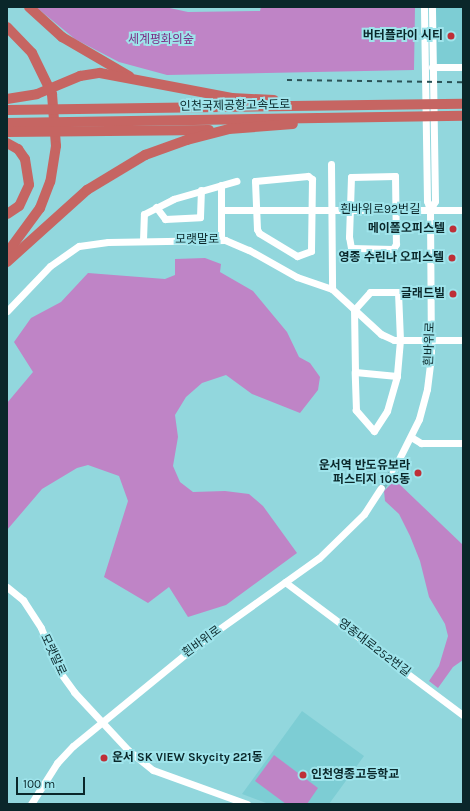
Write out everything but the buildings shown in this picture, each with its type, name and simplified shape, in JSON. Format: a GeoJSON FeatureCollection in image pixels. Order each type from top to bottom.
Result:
{"type":"FeatureCollection","features":[{"type":"Feature","properties":{"kind":"highway"},"geometry":{"type":"LineString","coordinates":[[29,7],[68,41],[136,80]]}},
{"type":"Feature","properties":{"kind":"highway"},"geometry":{"type":"LineString","coordinates":[[7,27],[32,53],[52,94],[56,146],[50,182],[40,208],[7,253]]}},
{"type":"Feature","properties":{"kind":"highway"},"geometry":{"type":"LineString","coordinates":[[7,99],[37,94],[89,74],[100,73],[232,98],[268,99],[306,105]]}},
{"type":"Feature","properties":{"kind":"highway","name":"인천국제공항고속도로"},"geometry":{"type":"LineString","coordinates":[[7,110],[463,104]]}},
{"type":"Feature","properties":{"kind":"highway","name":"인천국제공항고속도로"},"geometry":{"type":"LineString","coordinates":[[7,123],[463,116]]}},
{"type":"Feature","properties":{"kind":"highway"},"geometry":{"type":"LineString","coordinates":[[7,132],[229,129],[347,118]]}},
{"type":"Feature","properties":{"kind":"highway"},"geometry":{"type":"LineString","coordinates":[[7,262],[68,205],[108,176],[167,146],[229,129]]}},
{"type":"Feature","properties":{"kind":"highway"},"geometry":{"type":"LineString","coordinates":[[7,143],[18,149],[25,159],[29,185],[19,206],[7,214]]}},
{"type":"Feature","properties":{"kind":"street","name":"흰바위로"},"geometry":{"type":"LineString","coordinates":[[393,471],[420,419],[427,389],[431,341],[430,210],[427,201],[424,7]]}},
{"type":"Feature","properties":{"kind":"street","name":"흰바위로"},"geometry":{"type":"LineString","coordinates":[[430,210],[435,201],[432,7]]}},
{"type":"Feature","properties":{"kind":"street"},"geometry":{"type":"LineString","coordinates":[[432,67],[463,67]]}},
{"type":"Feature","properties":{"kind":"street"},"geometry":{"type":"LineString","coordinates":[[331,164],[332,290]]}},
{"type":"Feature","properties":{"kind":"street"},"geometry":{"type":"LineString","coordinates":[[308,176],[312,179],[312,211],[311,251],[297,256],[259,233],[255,210],[255,181],[308,176]]}},
{"type":"Feature","properties":{"kind":"street"},"geometry":{"type":"LineString","coordinates":[[395,176],[396,210],[396,244],[393,249],[357,250],[351,248],[349,237],[350,177],[395,176]]}},
{"type":"Feature","properties":{"kind":"street"},"geometry":{"type":"LineString","coordinates":[[144,240],[142,216],[156,207],[201,190],[236,181]]}},
{"type":"Feature","properties":{"kind":"street"},"geometry":{"type":"LineString","coordinates":[[221,184],[221,240]]}},
{"type":"Feature","properties":{"kind":"street"},"geometry":{"type":"LineString","coordinates":[[156,207],[165,219],[200,217],[201,190]]}},
{"type":"Feature","properties":{"kind":"street","name":"흰바위로92번길"},"geometry":{"type":"LineString","coordinates":[[222,210],[463,210]]}},
{"type":"Feature","properties":{"kind":"street","name":"모랫말로"},"geometry":{"type":"LineString","coordinates":[[7,312],[50,266],[79,246],[89,243],[144,240],[221,240],[249,250],[297,277],[332,290],[381,334],[400,340],[463,340]]}},
{"type":"Feature","properties":{"kind":"street"},"geometry":{"type":"LineString","coordinates":[[370,292],[398,292],[400,340],[396,376],[387,411],[374,431],[356,410],[354,310],[370,292]]}},
{"type":"Feature","properties":{"kind":"street"},"geometry":{"type":"LineString","coordinates":[[355,372],[396,376]]}},
{"type":"Feature","properties":{"kind":"street"},"geometry":{"type":"LineString","coordinates":[[411,437],[421,444],[463,443]]}},
{"type":"Feature","properties":{"kind":"street","name":"흰바위로"},"geometry":{"type":"LineString","coordinates":[[31,804],[57,763],[101,721],[194,647],[285,582],[339,540],[364,514],[381,488]]}},
{"type":"Feature","properties":{"kind":"street","name":"영종대로252번길"},"geometry":{"type":"LineString","coordinates":[[285,582],[463,715]]}},
{"type":"Feature","properties":{"kind":"street","name":"모랫말로"},"geometry":{"type":"LineString","coordinates":[[7,587],[23,600],[41,628],[59,671],[74,692],[128,750],[154,770],[247,804]]}},
{"type":"Feature","properties":{"kind":"shaded area"},"geometry":{"type":"Polygon","coordinates":[[[430,7],[463,7],[463,70],[430,71],[430,7]]]}},
{"type":"Feature","properties":{"kind":"shaded area","name":"인천영종고등학교"},"geometry":{"type":"Polygon","coordinates":[[[302,711],[364,756],[329,804],[269,804],[242,794],[302,711]]]}},
{"type":"Feature","properties":{"kind":"green space","name":"세계평화의숲"},"geometry":{"type":"Polygon","coordinates":[[[36,7],[165,7],[188,12],[260,11],[261,7],[415,7],[414,70],[167,75],[119,62],[75,39],[36,7]]]}},
{"type":"Feature","properties":{"kind":"green space"},"geometry":{"type":"Polygon","coordinates":[[[205,258],[221,264],[220,272],[253,291],[287,332],[299,357],[310,363],[320,377],[318,390],[300,413],[252,394],[226,375],[202,383],[186,397],[175,415],[178,437],[173,466],[180,482],[193,492],[225,491],[249,494],[263,506],[297,553],[226,605],[188,617],[169,587],[148,603],[104,577],[128,501],[119,476],[88,465],[77,468],[42,489],[7,530],[7,403],[33,372],[14,342],[31,318],[61,302],[88,273],[165,279],[175,275],[175,259],[205,258]]]}},
{"type":"Feature","properties":{"kind":"green space"},"geometry":{"type":"Polygon","coordinates":[[[395,480],[463,545],[463,660],[453,667],[438,688],[429,681],[439,666],[448,636],[445,624],[429,597],[420,561],[410,536],[399,514],[385,501],[384,491],[395,480]]]}},
{"type":"Feature","properties":{"kind":"green space"},"geometry":{"type":"Polygon","coordinates":[[[274,755],[318,788],[307,804],[286,804],[255,781],[274,755]]]}},
{"type":"Feature","properties":{"kind":"tunnel"},"geometry":{"type":"LineString","coordinates":[[381,488],[393,471]]}},
{"type":"Feature","properties":{"kind":"railway"},"geometry":{"type":"LineString","coordinates":[[287,80],[463,82]]}},
{"type":"Feature","properties":{"kind":"place","name":"버터플라이 시티"},"geometry":{"type":"Point","coordinates":[451,36]}},
{"type":"Feature","properties":{"kind":"place","name":"메이폴오피스텔"},"geometry":{"type":"Point","coordinates":[453,229]}},
{"type":"Feature","properties":{"kind":"place","name":"영종 수린나 오피스텔"},"geometry":{"type":"Point","coordinates":[452,258]}},
{"type":"Feature","properties":{"kind":"place","name":"글래드빌"},"geometry":{"type":"Point","coordinates":[453,294]}},
{"type":"Feature","properties":{"kind":"place","name":"운서역 반도유보라 퍼스티지 105동"},"geometry":{"type":"Point","coordinates":[418,473]}},
{"type":"Feature","properties":{"kind":"place","name":"운서 SK VIEW Skycity 221동"},"geometry":{"type":"Point","coordinates":[104,758]}},
{"type":"Feature","properties":{"kind":"place","name":"인천영종고등학교"},"geometry":{"type":"Point","coordinates":[303,775]}}]}
